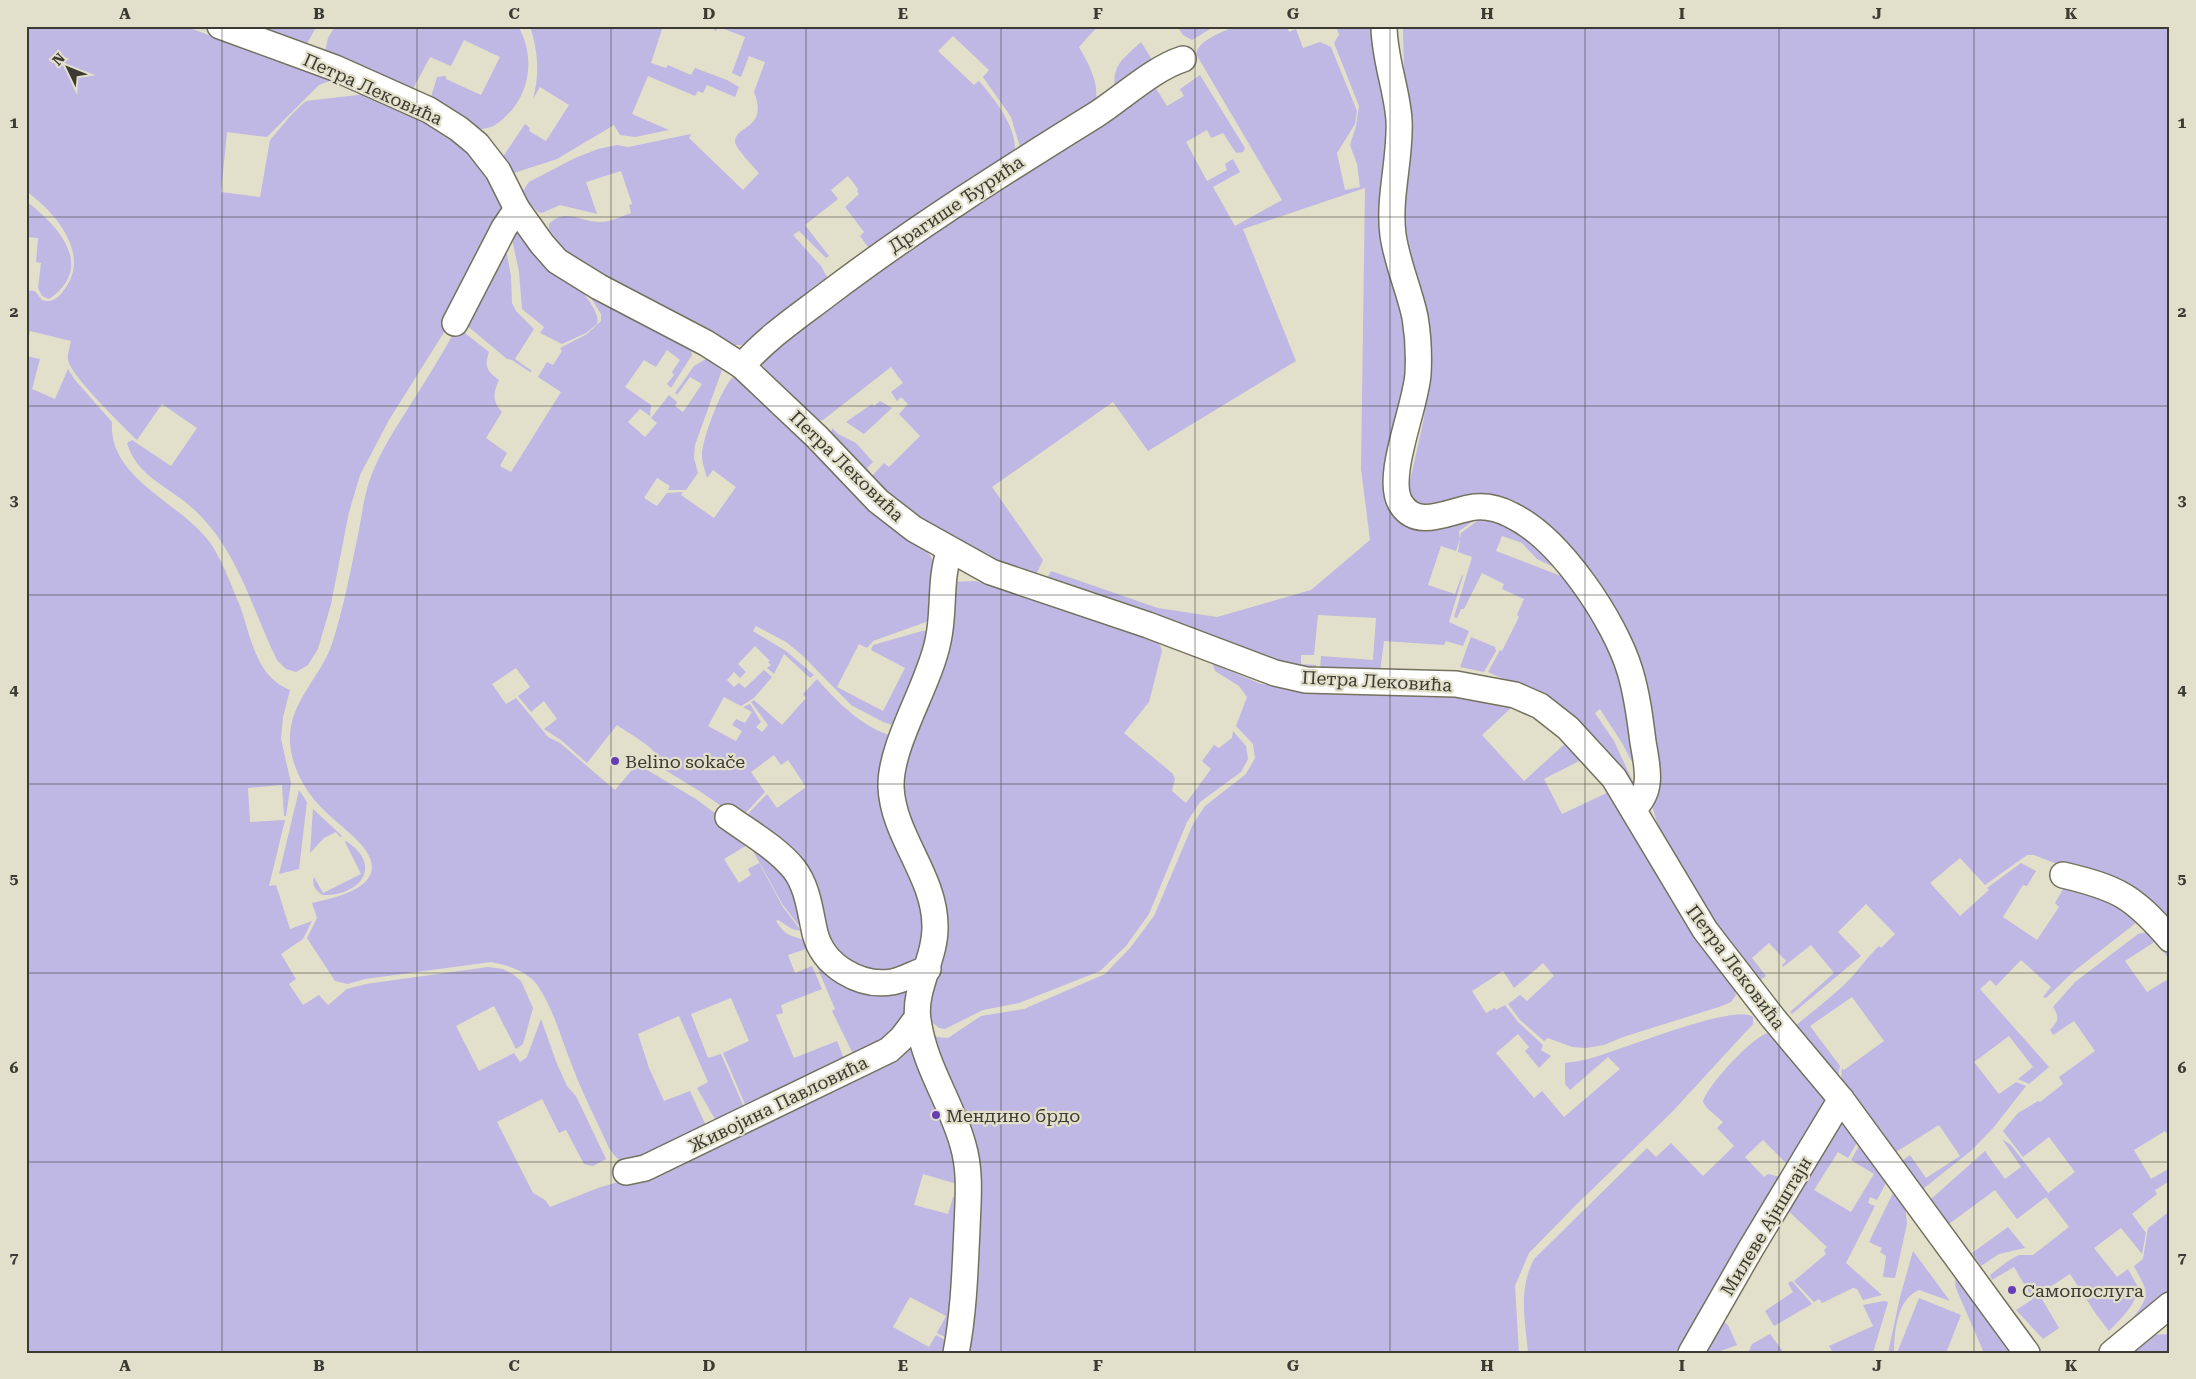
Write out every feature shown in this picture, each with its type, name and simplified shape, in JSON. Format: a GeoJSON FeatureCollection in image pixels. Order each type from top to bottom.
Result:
{"type":"FeatureCollection","features":[{"type":"Feature","properties":{"kind":"street","name":"Петра Лековића"},"geometry":{"type":"LineString","coordinates":[[220,26],[344,72],[429,110],[452,124],[478,144],[498,171],[517,209],[542,244],[557,261],[571,271],[706,342],[742,366],[817,437],[878,501],[914,529],[991,572],[1148,625],[1275,673],[1306,680],[1456,684],[1515,695],[1540,706],[1568,728],[1614,778],[1634,808],[1705,930],[1773,1018],[1842,1099],[2027,1353]]}},
{"type":"Feature","properties":{"kind":"street"},"geometry":{"type":"LineString","coordinates":[[1384,26],[1399,121],[1392,232],[1397,257],[1415,317],[1418,368],[1414,400],[1400,455],[1395,494],[1408,513],[1417,518],[1434,518],[1456,510],[1477,507],[1491,507],[1512,515],[1545,540],[1573,570],[1609,621],[1630,671],[1646,758],[1647,788],[1645,796],[1634,808]]}},
{"type":"Feature","properties":{"kind":"street","name":"Драгише Ђурића"},"geometry":{"type":"LineString","coordinates":[[742,366],[758,347],[936,215],[1110,105],[1160,70],[1183,59]]}},
{"type":"Feature","properties":{"kind":"street"},"geometry":{"type":"LineString","coordinates":[[456,323],[504,228],[517,209]]}},
{"type":"Feature","properties":{"kind":"street","name":"Живојина Павловића"},"geometry":{"type":"LineString","coordinates":[[950,550],[944,574],[938,642],[921,694],[895,757],[891,787],[894,808],[923,875],[934,909],[934,936],[928,969],[917,1005],[917,1018],[925,1054],[957,1127],[968,1163],[965,1285],[962,1320],[956,1353]]}},
{"type":"Feature","properties":{"kind":"street"},"geometry":{"type":"LineString","coordinates":[[728,817],[775,852],[794,869],[802,883],[816,936],[823,950],[846,973],[860,980],[878,983],[894,981],[928,969]]}},
{"type":"Feature","properties":{"kind":"street"},"geometry":{"type":"LineString","coordinates":[[2063,876],[2109,888],[2133,901],[2170,939]]}},
{"type":"Feature","properties":{"kind":"street","name":"Живојина Павловића"},"geometry":{"type":"LineString","coordinates":[[626,1172],[654,1164],[787,1097],[889,1050],[902,1038],[917,1018]]}},
{"type":"Feature","properties":{"kind":"street","name":"Милеве Ајнштајн"},"geometry":{"type":"LineString","coordinates":[[1691,1353],[1750,1250],[1842,1099]]}},
{"type":"Feature","properties":{"kind":"street"},"geometry":{"type":"LineString","coordinates":[[2112,1353],[2170,1305]]}},
{"type":"Feature","properties":{"kind":"shaded area"},"geometry":{"type":"Polygon","coordinates":[[[26,26],[184,26],[332,80],[319,85],[267,137],[227,132],[221,192],[260,197],[270,140],[306,101],[366,94],[440,129],[469,149],[495,190],[502,209],[463,297],[443,334],[389,420],[360,475],[349,512],[331,604],[318,649],[308,665],[296,672],[286,669],[277,660],[232,559],[220,540],[190,506],[153,479],[137,464],[127,443],[132,440],[171,466],[197,428],[162,404],[137,440],[99,401],[71,367],[68,353],[71,341],[30,331],[26,348],[26,290],[35,291],[42,300],[49,301],[55,299],[64,290],[72,276],[74,262],[72,248],[58,222],[48,210],[26,191],[26,26]]]}},
{"type":"Feature","properties":{"kind":"shaded area"},"geometry":{"type":"Polygon","coordinates":[[[253,26],[317,26],[306,45],[253,26]]]}},
{"type":"Feature","properties":{"kind":"shaded area"},"geometry":{"type":"Polygon","coordinates":[[[335,26],[518,26],[527,50],[528,75],[525,87],[513,109],[504,118],[493,126],[480,129],[431,97],[437,77],[446,76],[446,79],[481,95],[500,57],[464,40],[451,66],[430,57],[413,89],[325,52],[328,38],[335,26]]]}},
{"type":"Feature","properties":{"kind":"shaded area"},"geometry":{"type":"Polygon","coordinates":[[[530,26],[663,26],[651,63],[666,68],[668,65],[691,75],[695,68],[727,80],[739,87],[735,97],[707,85],[703,93],[698,91],[695,96],[648,76],[632,114],[669,130],[635,137],[620,135],[614,125],[557,159],[514,173],[511,172],[502,158],[525,124],[530,128],[529,131],[546,141],[569,105],[540,87],[533,99],[537,80],[537,62],[530,26]]]}},
{"type":"Feature","properties":{"kind":"shaded area"},"geometry":{"type":"Polygon","coordinates":[[[709,26],[1098,26],[1079,47],[1095,82],[1095,106],[1022,154],[1011,117],[983,77],[989,70],[953,36],[938,51],[974,85],[979,81],[999,106],[1010,126],[1013,136],[1014,156],[868,251],[868,247],[860,236],[864,232],[845,207],[859,194],[858,189],[848,176],[831,190],[838,199],[805,225],[829,256],[826,258],[799,231],[793,235],[821,266],[828,279],[748,345],[734,345],[635,295],[565,252],[549,229],[549,224],[561,217],[567,216],[605,222],[631,213],[629,205],[632,204],[621,171],[586,182],[597,214],[560,205],[542,213],[538,212],[530,204],[523,191],[529,182],[575,158],[598,149],[617,145],[628,147],[691,134],[689,138],[743,190],[759,173],[736,145],[736,136],[755,120],[757,104],[754,92],[765,62],[749,56],[741,77],[732,73],[745,37],[719,27],[716,31],[709,26]]]}},
{"type":"Feature","properties":{"kind":"shaded area"},"geometry":{"type":"Polygon","coordinates":[[[1177,26],[1215,26],[1192,40],[1183,35],[1177,26]]]}},
{"type":"Feature","properties":{"kind":"shaded area"},"geometry":{"type":"Polygon","coordinates":[[[1235,26],[1287,26],[1289,32],[1296,29],[1303,48],[1320,42],[1331,47],[1357,111],[1355,124],[1337,153],[1345,190],[1360,187],[1357,164],[1350,145],[1356,126],[1359,106],[1334,43],[1339,35],[1336,26],[1381,26],[1407,360],[1392,503],[1485,513],[1459,531],[1460,539],[1456,551],[1441,546],[1428,585],[1455,594],[1463,576],[1449,622],[1469,631],[1463,646],[1446,641],[1444,645],[1384,641],[1380,672],[1320,670],[1321,656],[1373,660],[1376,618],[1318,615],[1314,655],[1301,655],[1301,664],[1316,665],[1316,670],[1285,665],[1046,580],[1051,571],[1158,608],[1217,617],[1311,590],[1370,540],[1361,469],[1365,188],[1243,229],[1296,361],[1148,451],[1113,402],[992,487],[1043,560],[1036,575],[989,557],[917,519],[889,496],[871,477],[884,463],[889,467],[920,436],[899,414],[908,404],[901,397],[897,401],[891,392],[903,383],[891,367],[823,420],[818,421],[765,370],[762,363],[769,345],[1152,82],[1167,106],[1184,96],[1180,89],[1200,75],[1245,148],[1243,152],[1236,153],[1223,133],[1211,138],[1207,130],[1186,142],[1207,181],[1227,170],[1225,164],[1233,159],[1240,172],[1213,187],[1235,226],[1282,200],[1196,54],[1201,45],[1206,41],[1235,26]]]}},
{"type":"Feature","properties":{"kind":"shaded area"},"geometry":{"type":"Polygon","coordinates":[[[1403,26],[2170,26],[2170,930],[2075,871],[2034,855],[2027,855],[1985,885],[1960,858],[1930,883],[1960,916],[1989,890],[1987,888],[2021,863],[2036,871],[2027,886],[2023,885],[2003,917],[2037,940],[2059,907],[2055,903],[2066,884],[2080,883],[2141,919],[2073,972],[2046,998],[2043,997],[2051,987],[2021,960],[1996,986],[1990,980],[1980,989],[2049,1067],[2029,1084],[2018,1079],[2033,1067],[2009,1036],[1974,1062],[1999,1094],[2016,1082],[2026,1086],[1994,1127],[1972,1150],[1923,1189],[1902,1161],[1910,1155],[1926,1178],[1960,1156],[1939,1125],[1896,1152],[1841,1080],[1842,1068],[1844,1070],[1884,1041],[1852,997],[1810,1026],[1840,1066],[1838,1076],[1795,1026],[1844,985],[1879,946],[1881,948],[1895,934],[1866,904],[1838,932],[1861,956],[1792,1014],[1790,1012],[1834,973],[1811,945],[1783,967],[1782,965],[1786,961],[1769,943],[1752,958],[1766,976],[1759,981],[1712,921],[1659,829],[1653,809],[1645,722],[1555,543],[1451,500],[1427,505],[1416,502],[1410,494],[1410,481],[1424,418],[1426,390],[1424,312],[1417,276],[1403,243],[1407,151],[1412,117],[1404,75],[1403,26]]]}},
{"type":"Feature","properties":{"kind":"shaded area"},"geometry":{"type":"Polygon","coordinates":[[[1141,42],[1156,66],[1116,94],[1116,70],[1123,59],[1141,42]]]}},
{"type":"Feature","properties":{"kind":"shaded area"},"geometry":{"type":"Polygon","coordinates":[[[26,201],[60,234],[71,260],[70,273],[63,286],[49,299],[42,296],[38,288],[41,263],[36,262],[38,238],[26,237],[26,201]]]}},
{"type":"Feature","properties":{"kind":"shaded area"},"geometry":{"type":"Polygon","coordinates":[[[514,224],[564,272],[590,302],[596,314],[597,324],[586,333],[562,344],[540,333],[544,327],[522,309],[519,272],[510,229],[514,224]]]}},
{"type":"Feature","properties":{"kind":"shaded area"},"geometry":{"type":"Polygon","coordinates":[[[506,250],[511,276],[512,303],[516,311],[534,329],[515,359],[532,371],[530,372],[512,360],[507,359],[465,324],[506,250]]]}},
{"type":"Feature","properties":{"kind":"shaded area"},"geometry":{"type":"Polygon","coordinates":[[[589,295],[685,344],[691,350],[692,355],[671,388],[667,384],[674,375],[672,372],[680,360],[667,350],[656,367],[644,360],[625,387],[651,405],[650,416],[640,409],[628,422],[645,437],[657,423],[651,418],[669,395],[677,402],[675,406],[683,412],[702,384],[690,377],[677,395],[675,393],[694,366],[706,359],[722,370],[695,445],[694,458],[698,473],[686,490],[668,490],[670,486],[657,478],[644,498],[657,506],[667,493],[683,492],[681,495],[714,518],[736,487],[713,470],[707,478],[702,461],[703,447],[718,402],[733,377],[787,422],[869,506],[927,551],[934,564],[939,587],[937,618],[873,641],[867,648],[859,644],[837,687],[883,711],[905,668],[871,650],[873,645],[922,631],[935,630],[922,681],[903,724],[893,725],[883,722],[851,705],[802,655],[786,642],[756,626],[753,631],[786,651],[814,675],[810,678],[784,654],[774,674],[767,668],[771,665],[768,662],[770,661],[755,646],[738,664],[746,672],[740,678],[734,672],[727,680],[734,687],[739,683],[745,688],[764,670],[772,677],[754,698],[741,706],[724,697],[708,726],[736,741],[742,731],[732,725],[736,719],[745,723],[752,712],[743,707],[750,704],[761,722],[756,727],[762,732],[768,725],[751,702],[754,700],[782,725],[806,698],[803,694],[817,679],[834,697],[865,723],[887,734],[899,737],[891,759],[886,791],[887,799],[899,837],[925,894],[930,933],[924,953],[916,964],[905,971],[891,976],[872,977],[862,974],[848,967],[831,953],[821,934],[810,894],[801,873],[778,848],[742,820],[767,794],[777,808],[806,787],[788,760],[781,765],[774,755],[751,772],[765,792],[740,819],[665,770],[662,762],[652,749],[617,725],[587,763],[561,740],[544,729],[557,719],[544,701],[531,712],[518,696],[530,687],[516,668],[492,684],[506,704],[516,698],[548,737],[560,743],[615,790],[637,764],[696,799],[788,868],[798,882],[811,931],[803,931],[783,905],[749,844],[724,859],[739,883],[751,875],[748,869],[759,863],[783,907],[801,931],[792,929],[778,920],[776,921],[781,928],[789,935],[810,944],[839,975],[857,984],[877,987],[916,979],[915,996],[899,1032],[887,1045],[876,1052],[856,1060],[832,1011],[835,1009],[809,948],[788,955],[795,973],[812,966],[822,989],[781,1005],[783,1013],[776,1015],[794,1058],[837,1041],[846,1064],[748,1111],[723,1053],[749,1041],[731,998],[691,1014],[708,1058],[721,1054],[746,1112],[719,1126],[697,1088],[708,1082],[679,1016],[638,1034],[649,1068],[664,1101],[690,1091],[709,1132],[661,1157],[634,1165],[626,1164],[619,1160],[609,1148],[577,1078],[549,1005],[538,986],[529,976],[510,967],[491,962],[365,979],[348,984],[335,981],[307,938],[317,918],[312,903],[339,896],[362,885],[369,877],[372,867],[368,854],[357,840],[312,798],[298,774],[292,757],[290,740],[291,726],[300,702],[321,668],[332,644],[347,587],[366,494],[373,471],[389,439],[455,331],[461,330],[489,352],[487,365],[489,371],[499,380],[494,397],[496,404],[502,412],[486,438],[507,453],[500,466],[511,472],[561,392],[538,377],[547,362],[553,365],[562,351],[560,349],[562,347],[587,334],[601,321],[601,314],[589,295]]]}},
{"type":"Feature","properties":{"kind":"shaded area"},"geometry":{"type":"Polygon","coordinates":[[[26,356],[40,359],[32,389],[55,399],[68,369],[75,380],[112,422],[114,443],[122,460],[135,476],[185,517],[213,547],[240,606],[256,655],[269,676],[290,690],[283,717],[281,739],[291,783],[286,816],[284,816],[282,785],[248,788],[250,822],[285,820],[269,886],[276,885],[290,929],[312,921],[303,939],[281,954],[296,979],[289,984],[303,1005],[319,995],[328,1005],[347,989],[366,984],[488,967],[503,969],[514,975],[521,981],[533,1008],[523,1044],[516,1049],[494,1006],[456,1026],[479,1071],[514,1053],[520,1062],[527,1057],[541,1019],[567,1086],[576,1096],[606,1159],[593,1166],[584,1164],[566,1130],[559,1133],[542,1099],[497,1122],[533,1193],[545,1200],[550,1207],[598,1188],[625,1180],[913,1033],[947,1117],[965,1197],[955,1195],[957,1184],[923,1174],[914,1205],[948,1214],[953,1197],[964,1200],[954,1342],[937,1333],[946,1316],[910,1297],[893,1327],[929,1347],[936,1335],[953,1344],[951,1353],[26,1353],[26,356]]]}},
{"type":"Feature","properties":{"kind":"shaded area"},"geometry":{"type":"Polygon","coordinates":[[[880,401],[892,408],[864,434],[846,422],[872,404],[874,406],[880,401]]]}},
{"type":"Feature","properties":{"kind":"shaded area"},"geometry":{"type":"Polygon","coordinates":[[[832,428],[838,434],[856,443],[873,462],[867,468],[870,472],[868,474],[831,434],[832,428]]]}},
{"type":"Feature","properties":{"kind":"shaded area"},"geometry":{"type":"Polygon","coordinates":[[[1488,513],[1511,521],[1558,569],[1537,559],[1522,543],[1502,536],[1496,551],[1574,581],[1612,638],[1642,781],[1622,743],[1600,709],[1595,713],[1614,741],[1634,784],[1634,788],[1543,697],[1488,672],[1500,650],[1502,651],[1519,617],[1517,615],[1524,599],[1502,589],[1504,584],[1482,573],[1464,609],[1461,609],[1457,618],[1454,617],[1472,557],[1458,552],[1461,533],[1488,513]]]}},
{"type":"Feature","properties":{"kind":"shaded area"},"geometry":{"type":"Polygon","coordinates":[[[976,581],[1151,637],[1160,645],[1162,651],[1149,702],[1124,733],[1173,774],[1175,779],[1172,791],[1186,803],[1211,769],[1202,761],[1214,745],[1219,748],[1232,738],[1233,731],[1246,746],[1248,759],[1241,772],[1200,802],[1187,822],[1149,914],[1126,946],[1100,971],[1019,1003],[983,1010],[945,1029],[939,1028],[933,1023],[925,1009],[941,938],[903,810],[899,770],[949,582],[976,581]]]}},
{"type":"Feature","properties":{"kind":"shaded area"},"geometry":{"type":"Polygon","coordinates":[[[1471,637],[1495,647],[1496,651],[1484,672],[1460,667],[1471,637]]]}},
{"type":"Feature","properties":{"kind":"shaded area"},"geometry":{"type":"Polygon","coordinates":[[[1213,664],[1261,684],[1327,692],[1469,698],[1512,707],[1482,735],[1524,781],[1567,742],[1583,759],[1544,779],[1562,814],[1609,792],[1734,986],[1736,995],[1731,1002],[1722,1006],[1623,1037],[1604,1045],[1586,1048],[1572,1047],[1548,1038],[1544,1041],[1520,1020],[1508,1004],[1520,995],[1527,1001],[1554,976],[1543,963],[1514,988],[1503,971],[1472,991],[1486,1013],[1505,1005],[1518,1022],[1543,1045],[1541,1050],[1551,1056],[1539,1068],[1525,1051],[1529,1047],[1518,1034],[1496,1053],[1534,1098],[1542,1091],[1564,1117],[1620,1069],[1608,1057],[1570,1090],[1565,1084],[1565,1063],[1602,1055],[1674,1030],[1724,1016],[1742,1014],[1753,1017],[1753,1024],[1671,1113],[1529,1253],[1515,1286],[1519,1353],[961,1353],[973,1200],[926,1027],[937,1037],[948,1038],[981,1016],[1024,1009],[1105,974],[1130,948],[1154,916],[1193,824],[1205,806],[1246,774],[1255,758],[1253,744],[1236,726],[1247,697],[1239,686],[1215,671],[1213,664]]]}},
{"type":"Feature","properties":{"kind":"shaded area"},"geometry":{"type":"Polygon","coordinates":[[[299,790],[307,802],[299,869],[279,874],[299,790]]]}},
{"type":"Feature","properties":{"kind":"shaded area"},"geometry":{"type":"Polygon","coordinates":[[[313,809],[342,836],[340,837],[336,832],[324,838],[310,853],[313,809]]]}},
{"type":"Feature","properties":{"kind":"shaded area"},"geometry":{"type":"Polygon","coordinates":[[[346,841],[364,860],[363,878],[357,885],[348,890],[336,894],[323,895],[315,888],[313,883],[314,877],[323,893],[361,874],[346,841]]]}},
{"type":"Feature","properties":{"kind":"shaded area"},"geometry":{"type":"Polygon","coordinates":[[[2147,932],[2170,946],[2170,961],[2156,941],[2125,961],[2147,992],[2170,978],[2170,1138],[2165,1131],[2134,1150],[2151,1179],[2170,1168],[2170,1181],[2155,1190],[2157,1194],[2132,1214],[2146,1233],[2142,1254],[2121,1228],[2094,1248],[2117,1277],[2128,1269],[2138,1287],[2137,1294],[2127,1311],[2109,1331],[2070,1274],[2039,1294],[2059,1328],[2043,1339],[2016,1310],[2033,1299],[2014,1267],[1992,1280],[1990,1275],[2019,1255],[2033,1255],[2069,1227],[2046,1197],[2017,1219],[1995,1190],[1949,1224],[1931,1199],[1985,1151],[2005,1179],[2021,1167],[2002,1139],[2011,1145],[2048,1193],[2075,1172],[2049,1137],[2023,1157],[2003,1131],[2018,1113],[2038,1101],[2040,1102],[2063,1084],[2059,1077],[2095,1051],[2074,1021],[2053,1035],[2050,1030],[2056,1022],[2057,1014],[2053,1007],[2075,982],[2138,934],[2147,932]]]}},
{"type":"Feature","properties":{"kind":"shaded area"},"geometry":{"type":"Polygon","coordinates":[[[1768,1033],[1827,1102],[1787,1164],[1763,1140],[1745,1157],[1764,1177],[1768,1174],[1781,1177],[1684,1353],[1528,1353],[1524,1316],[1524,1293],[1534,1259],[1647,1148],[1656,1157],[1671,1143],[1703,1176],[1734,1146],[1717,1128],[1723,1122],[1703,1102],[1706,1095],[1721,1074],[1741,1052],[1761,1036],[1768,1033]]]}},
{"type":"Feature","properties":{"kind":"shaded area"},"geometry":{"type":"Polygon","coordinates":[[[1840,1118],[1858,1141],[1848,1158],[1838,1152],[1814,1190],[1851,1212],[1874,1174],[1851,1160],[1860,1144],[1887,1181],[1877,1200],[1870,1197],[1868,1203],[1875,1206],[1846,1263],[1882,1295],[1863,1300],[1857,1289],[1853,1288],[1822,1303],[1819,1299],[1814,1302],[1794,1281],[1826,1254],[1824,1250],[1827,1247],[1783,1206],[1840,1118]]]}},
{"type":"Feature","properties":{"kind":"shaded area"},"geometry":{"type":"Polygon","coordinates":[[[1894,1191],[1905,1206],[1907,1224],[1895,1278],[1883,1277],[1886,1256],[1880,1252],[1882,1248],[1869,1242],[1894,1191]]]}},
{"type":"Feature","properties":{"kind":"shaded area"},"geometry":{"type":"Polygon","coordinates":[[[2170,1211],[2170,1296],[2124,1328],[2145,1300],[2145,1289],[2134,1266],[2143,1259],[2148,1228],[2170,1211]]]}},
{"type":"Feature","properties":{"kind":"shaded area"},"geometry":{"type":"Polygon","coordinates":[[[2008,1227],[2025,1248],[1999,1254],[1981,1266],[1972,1253],[2008,1227]]]}},
{"type":"Feature","properties":{"kind":"shaded area"},"geometry":{"type":"Polygon","coordinates":[[[1913,1251],[1950,1301],[1919,1290],[1912,1294],[1901,1308],[1898,1317],[1894,1353],[1888,1353],[1900,1297],[1913,1251]]]}},
{"type":"Feature","properties":{"kind":"shaded area"},"geometry":{"type":"Polygon","coordinates":[[[1956,1277],[2011,1353],[1984,1353],[1955,1285],[1956,1277]]]}},
{"type":"Feature","properties":{"kind":"shaded area"},"geometry":{"type":"Polygon","coordinates":[[[1792,1281],[1812,1304],[1774,1326],[1765,1311],[1793,1292],[1788,1283],[1792,1281]]]}},
{"type":"Feature","properties":{"kind":"shaded area"},"geometry":{"type":"Polygon","coordinates":[[[1919,1298],[1961,1315],[1946,1353],[1897,1353],[1919,1298]]]}},
{"type":"Feature","properties":{"kind":"shaded area"},"geometry":{"type":"Polygon","coordinates":[[[1888,1302],[1873,1353],[1829,1353],[1832,1351],[1829,1346],[1873,1326],[1863,1305],[1888,1302]]]}},
{"type":"Feature","properties":{"kind":"shaded area"},"geometry":{"type":"Polygon","coordinates":[[[1719,1322],[1724,1322],[1728,1325],[1737,1345],[1715,1353],[1699,1353],[1719,1322]]]}},
{"type":"Feature","properties":{"kind":"shaded area"},"geometry":{"type":"Polygon","coordinates":[[[1770,1334],[1784,1353],[1748,1353],[1752,1344],[1770,1334]]]}},
{"type":"Feature","properties":{"kind":"shaded area"},"geometry":{"type":"Polygon","coordinates":[[[2170,1334],[2170,1353],[2121,1353],[2150,1335],[2170,1334]]]}},
{"type":"Feature","properties":{"kind":"place","name":"Belino sokače"},"geometry":{"type":"Point","coordinates":[615,761]}},
{"type":"Feature","properties":{"kind":"place","name":"Мендино брдо"},"geometry":{"type":"Point","coordinates":[936,1115]}},
{"type":"Feature","properties":{"kind":"place","name":"Самопослуга"},"geometry":{"type":"Point","coordinates":[2012,1290]}}]}
